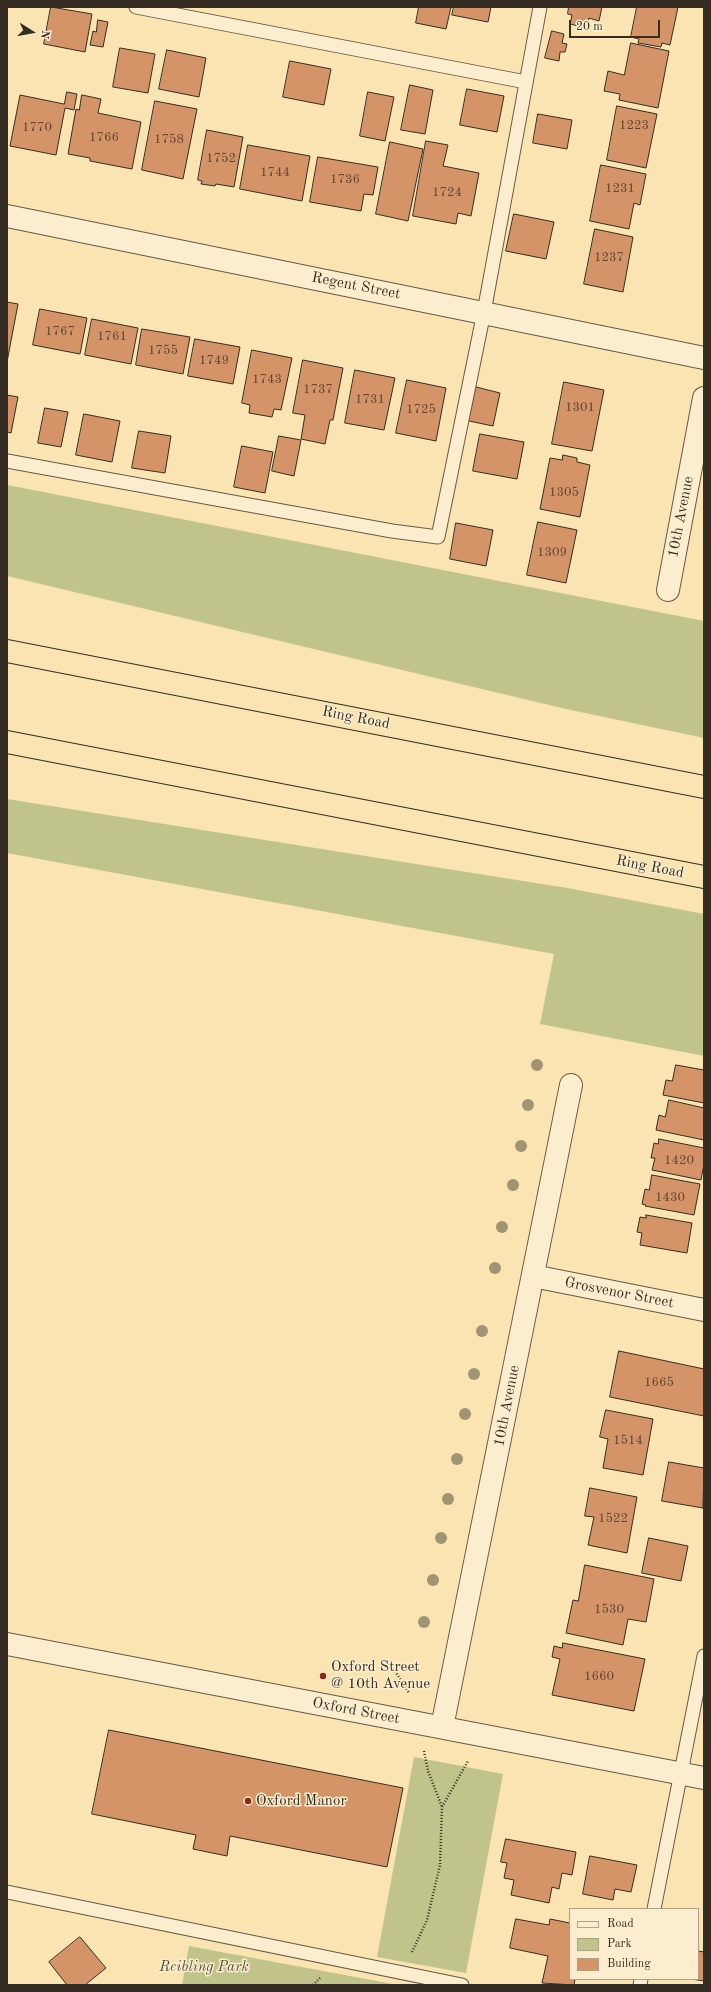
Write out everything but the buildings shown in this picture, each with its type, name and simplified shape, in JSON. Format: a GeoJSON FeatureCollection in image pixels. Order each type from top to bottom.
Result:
{"type":"FeatureCollection","features":[{"type":"Feature","properties":{"kind":"highway"},"geometry":{"type":"LineString","coordinates":[[7,635],[121,672]]}},
{"type":"Feature","properties":{"kind":"highway","name":"Ring Road"},"geometry":{"type":"LineString","coordinates":[[7,651],[121,672],[704,787]]}},
{"type":"Feature","properties":{"kind":"highway","name":"Ring Road"},"geometry":{"type":"LineString","coordinates":[[7,742],[704,877]]}},
{"type":"Feature","properties":{"kind":"street","name":"Regent Street"},"geometry":{"type":"LineString","coordinates":[[7,216],[704,358]]}},
{"type":"Feature","properties":{"kind":"street","name":"10th Avenue"},"geometry":{"type":"LineString","coordinates":[[668,590],[704,398]]}},
{"type":"Feature","properties":{"kind":"street","name":"10th Avenue"},"geometry":{"type":"LineString","coordinates":[[442,1727],[571,1085]]}},
{"type":"Feature","properties":{"kind":"street","name":"Grosvenor Street"},"geometry":{"type":"LineString","coordinates":[[533,1276],[704,1310]]}},
{"type":"Feature","properties":{"kind":"street","name":"Oxford Street"},"geometry":{"type":"LineString","coordinates":[[7,1644],[704,1778]]}},
{"type":"Feature","properties":{"kind":"lane"},"geometry":{"type":"LineString","coordinates":[[136,7],[526,82]]}},
{"type":"Feature","properties":{"kind":"lane"},"geometry":{"type":"LineString","coordinates":[[7,461],[392,531],[438,537],[484,312],[540,7]]}},
{"type":"Feature","properties":{"kind":"lane"},"geometry":{"type":"LineString","coordinates":[[654,1908],[679,1774],[704,1656]]}},
{"type":"Feature","properties":{"kind":"lane"},"geometry":{"type":"LineString","coordinates":[[7,1892],[401,1974],[462,1985]]}},
{"type":"Feature","properties":{"kind":"path"},"geometry":{"type":"LineString","coordinates":[[401,1974],[427,1920],[440,1865],[442,1807],[428,1771],[417,1722]]}},
{"type":"Feature","properties":{"kind":"path"},"geometry":{"type":"LineString","coordinates":[[442,1807],[483,1735]]}},
{"type":"Feature","properties":{"kind":"green space"},"geometry":{"type":"Polygon","coordinates":[[[7,485],[704,621],[704,738],[566,709],[7,576],[7,485]]]}},
{"type":"Feature","properties":{"kind":"green space"},"geometry":{"type":"Polygon","coordinates":[[[7,799],[567,888],[704,914],[704,1056],[540,1024],[554,954],[7,853],[7,799]]]}},
{"type":"Feature","properties":{"kind":"green space"},"geometry":{"type":"Polygon","coordinates":[[[414,1757],[503,1774],[466,1973],[377,1957],[414,1757]]]}},
{"type":"Feature","properties":{"kind":"green space","name":"Reibling Park"},"geometry":{"type":"Polygon","coordinates":[[[189,1946],[398,1985],[182,1985],[189,1946]]]}},
{"type":"Feature","properties":{"kind":"place","name":"Oxford Street @ 10th Avenue"},"geometry":{"type":"Point","coordinates":[323,1676]}},
{"type":"Feature","properties":{"kind":"place","name":"Oxford Manor"},"geometry":{"type":"Point","coordinates":[248,1801]}}]}
